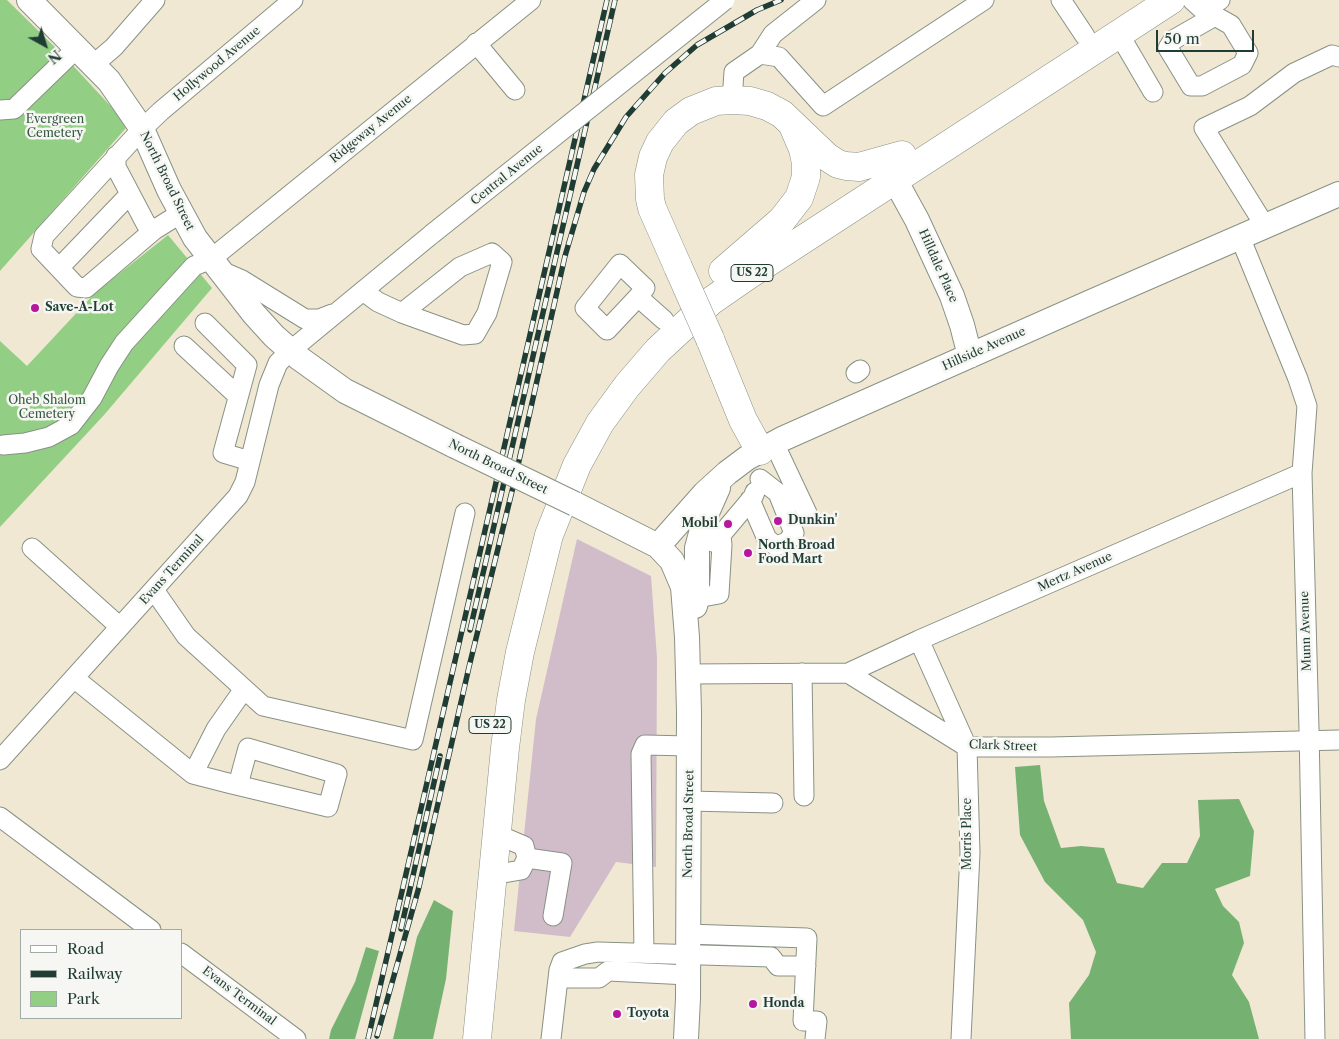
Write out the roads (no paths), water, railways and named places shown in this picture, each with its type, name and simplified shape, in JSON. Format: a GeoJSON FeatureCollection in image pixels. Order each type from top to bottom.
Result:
{"type":"FeatureCollection","features":[{"type":"Feature","properties":{"kind":"highway","name":"US 22"},"geometry":{"type":"LineString","coordinates":[[477,1039],[496,834],[511,700],[542,556],[551,528],[569,483],[600,424],[642,368],[668,339],[697,313],[899,167],[1085,36],[1140,0]]}},
{"type":"Feature","properties":{"kind":"highway","name":"US 22"},"geometry":{"type":"LineString","coordinates":[[458,1039],[486,756],[502,661],[528,548],[551,484],[582,422],[622,365],[664,320],[690,296],[723,272],[1119,34],[1171,0]]}},
{"type":"Feature","properties":{"kind":"highway"},"geometry":{"type":"LineString","coordinates":[[762,450],[743,420],[650,199],[649,175],[653,157],[660,142],[670,127],[682,116],[706,104],[716,101],[750,101],[767,106],[782,114],[792,125],[838,164],[846,166],[899,167]]}},
{"type":"Feature","properties":{"kind":"highway"},"geometry":{"type":"LineString","coordinates":[[723,272],[782,220],[799,198],[806,177],[806,163],[800,141],[792,125]]}},
{"type":"Feature","properties":{"kind":"main road","name":"North Broad Street"},"geometry":{"type":"LineString","coordinates":[[29,0],[109,81],[142,129],[169,190],[195,238],[254,314],[290,351],[322,376],[356,398],[658,546],[672,561],[681,580],[687,636],[690,801],[686,1039]]}},
{"type":"Feature","properties":{"kind":"main road","name":"Hilldale Place"},"geometry":{"type":"LineString","coordinates":[[899,167],[915,215],[952,296],[970,356]]}},
{"type":"Feature","properties":{"kind":"main road","name":"Hillside Avenue"},"geometry":{"type":"LineString","coordinates":[[658,546],[705,493],[727,473],[762,450],[970,356],[1339,194]]}},
{"type":"Feature","properties":{"kind":"main road"},"geometry":{"type":"LineString","coordinates":[[687,636],[697,598],[696,557],[711,541],[710,505],[727,473]]}},
{"type":"Feature","properties":{"kind":"street"},"geometry":{"type":"LineString","coordinates":[[93,65],[119,40],[155,0]]}},
{"type":"Feature","properties":{"kind":"street","name":"Hollywood Avenue"},"geometry":{"type":"LineString","coordinates":[[59,268],[41,249],[44,236],[142,129],[293,0]]}},
{"type":"Feature","properties":{"kind":"street","name":"Ridgeway Avenue"},"geometry":{"type":"LineString","coordinates":[[1,445],[49,438],[71,425],[92,398],[124,343],[194,266],[216,265],[476,43],[531,0]]}},
{"type":"Feature","properties":{"kind":"street","name":"Central Avenue"},"geometry":{"type":"LineString","coordinates":[[290,351],[432,234],[725,0]]}},
{"type":"Feature","properties":{"kind":"street"},"geometry":{"type":"LineString","coordinates":[[732,100],[734,72],[760,54],[773,34],[816,0]]}},
{"type":"Feature","properties":{"kind":"street"},"geometry":{"type":"LineString","coordinates":[[760,54],[779,57],[823,106],[984,0]]}},
{"type":"Feature","properties":{"kind":"street"},"geometry":{"type":"LineString","coordinates":[[1061,0],[1085,36]]}},
{"type":"Feature","properties":{"kind":"street"},"geometry":{"type":"LineString","coordinates":[[1119,34],[1152,92]]}},
{"type":"Feature","properties":{"kind":"street"},"geometry":{"type":"LineString","coordinates":[[476,43],[515,90]]}},
{"type":"Feature","properties":{"kind":"street"},"geometry":{"type":"LineString","coordinates":[[0,110],[14,109],[77,48]]}},
{"type":"Feature","properties":{"kind":"street"},"geometry":{"type":"LineString","coordinates":[[1265,226],[1204,128],[1250,106],[1294,73],[1332,55],[1339,57]]}},
{"type":"Feature","properties":{"kind":"street"},"geometry":{"type":"LineString","coordinates":[[116,156],[116,167],[146,224],[154,230]]}},
{"type":"Feature","properties":{"kind":"street"},"geometry":{"type":"LineString","coordinates":[[130,194],[59,268],[77,287],[86,288],[154,230],[181,213]]}},
{"type":"Feature","properties":{"kind":"street","name":"Munn Avenue"},"geometry":{"type":"LineString","coordinates":[[1240,237],[1298,379],[1307,406],[1302,473],[1315,1039]]}},
{"type":"Feature","properties":{"kind":"street"},"geometry":{"type":"LineString","coordinates":[[363,291],[378,302],[402,313],[463,335],[475,334],[488,313],[502,262],[492,253],[460,266],[402,313]]}},
{"type":"Feature","properties":{"kind":"street"},"geometry":{"type":"LineString","coordinates":[[216,265],[305,319],[319,319],[338,312]]}},
{"type":"Feature","properties":{"kind":"street"},"geometry":{"type":"LineString","coordinates":[[638,296],[664,320]]}},
{"type":"Feature","properties":{"kind":"street"},"geometry":{"type":"LineString","coordinates":[[205,323],[247,365],[223,454],[250,461]]}},
{"type":"Feature","properties":{"kind":"street"},"geometry":{"type":"LineString","coordinates":[[184,346],[238,396]]}},
{"type":"Feature","properties":{"kind":"street","name":"Evans Terminal"},"geometry":{"type":"LineString","coordinates":[[0,760],[238,496],[245,482],[271,377],[278,363],[290,351]]}},
{"type":"Feature","properties":{"kind":"street"},"geometry":{"type":"LineString","coordinates":[[711,541],[721,535],[750,500],[760,478],[762,450]]}},
{"type":"Feature","properties":{"kind":"street"},"geometry":{"type":"LineString","coordinates":[[762,450],[807,513]]}},
{"type":"Feature","properties":{"kind":"street","name":"Mertz Avenue"},"geometry":{"type":"LineString","coordinates":[[848,673],[919,640],[1302,473]]}},
{"type":"Feature","properties":{"kind":"street"},"geometry":{"type":"LineString","coordinates":[[750,500],[767,539],[776,546],[787,542],[794,533],[778,493],[760,478]]}},
{"type":"Feature","properties":{"kind":"street"},"geometry":{"type":"LineString","coordinates":[[154,590],[186,636],[263,706],[413,740],[465,513]]}},
{"type":"Feature","properties":{"kind":"street"},"geometry":{"type":"LineString","coordinates":[[32,548],[120,627]]}},
{"type":"Feature","properties":{"kind":"street","name":"Morris Place"},"geometry":{"type":"LineString","coordinates":[[919,640],[968,748],[970,853],[961,1039]]}},
{"type":"Feature","properties":{"kind":"street"},"geometry":{"type":"LineString","coordinates":[[802,673],[804,796]]}},
{"type":"Feature","properties":{"kind":"street"},"geometry":{"type":"LineString","coordinates":[[688,674],[848,673]]}},
{"type":"Feature","properties":{"kind":"street","name":"Clark Street"},"geometry":{"type":"LineString","coordinates":[[848,673],[968,748],[1339,740]]}},
{"type":"Feature","properties":{"kind":"street"},"geometry":{"type":"LineString","coordinates":[[74,678],[193,774],[238,785],[328,807],[336,774],[248,748],[238,785]]}},
{"type":"Feature","properties":{"kind":"street"},"geometry":{"type":"LineString","coordinates":[[193,774],[216,729],[244,689]]}},
{"type":"Feature","properties":{"kind":"street"},"geometry":{"type":"LineString","coordinates":[[644,953],[641,754],[645,745],[689,746]]}},
{"type":"Feature","properties":{"kind":"street"},"geometry":{"type":"LineString","coordinates":[[690,801],[773,802]]}},
{"type":"Feature","properties":{"kind":"street"},"geometry":{"type":"LineString","coordinates":[[0,817],[150,929]]}},
{"type":"Feature","properties":{"kind":"street"},"geometry":{"type":"LineString","coordinates":[[492,875],[521,870],[526,858],[524,846],[496,834]]}},
{"type":"Feature","properties":{"kind":"street"},"geometry":{"type":"LineString","coordinates":[[526,858],[562,863],[553,916]]}},
{"type":"Feature","properties":{"kind":"street"},"geometry":{"type":"LineString","coordinates":[[558,978],[599,978],[608,971],[687,954],[807,938],[803,1021],[817,1021],[815,1039]]}},
{"type":"Feature","properties":{"kind":"street"},"geometry":{"type":"LineString","coordinates":[[552,1039],[558,978],[562,962],[584,954],[598,952],[771,957],[778,966],[806,966]]}},
{"type":"Feature","properties":{"kind":"street","name":"Evans Terminal"},"geometry":{"type":"LineString","coordinates":[[182,954],[296,1039]]}},
{"type":"Feature","properties":{"kind":"railway"},"geometry":{"type":"LineString","coordinates":[[368,1039],[607,0]]}},
{"type":"Feature","properties":{"kind":"railway"},"geometry":{"type":"LineString","coordinates":[[470,630],[615,0]]}},
{"type":"Feature","properties":{"kind":"railway"},"geometry":{"type":"LineString","coordinates":[[377,1036],[419,887],[565,256],[584,192],[594,169],[626,117],[665,73],[697,45],[757,10],[781,0]]}},
{"type":"Feature","properties":{"kind":"railway"},"geometry":{"type":"LineString","coordinates":[[401,929],[440,756]]}},
{"type":"Feature","properties":{"kind":"place","name":"Save-A-Lot"},"geometry":{"type":"Point","coordinates":[35,308]}},
{"type":"Feature","properties":{"kind":"place","name":"Dunkin'"},"geometry":{"type":"Point","coordinates":[778,521]}},
{"type":"Feature","properties":{"kind":"place","name":"Mobil"},"geometry":{"type":"Point","coordinates":[728,524]}},
{"type":"Feature","properties":{"kind":"place","name":"North Broad Food Mart"},"geometry":{"type":"Point","coordinates":[748,553]}},
{"type":"Feature","properties":{"kind":"place","name":"Honda"},"geometry":{"type":"Point","coordinates":[753,1004]}},
{"type":"Feature","properties":{"kind":"place","name":"Toyota"},"geometry":{"type":"Point","coordinates":[617,1014]}},
{"type":"Feature","properties":{"kind":"park label","name":"Evergreen Cemetery"},"geometry":{"type":"Point","coordinates":[55,127]}},
{"type":"Feature","properties":{"kind":"park label","name":"Oheb Shalom Cemetery"},"geometry":{"type":"Point","coordinates":[47,408]}}]}
